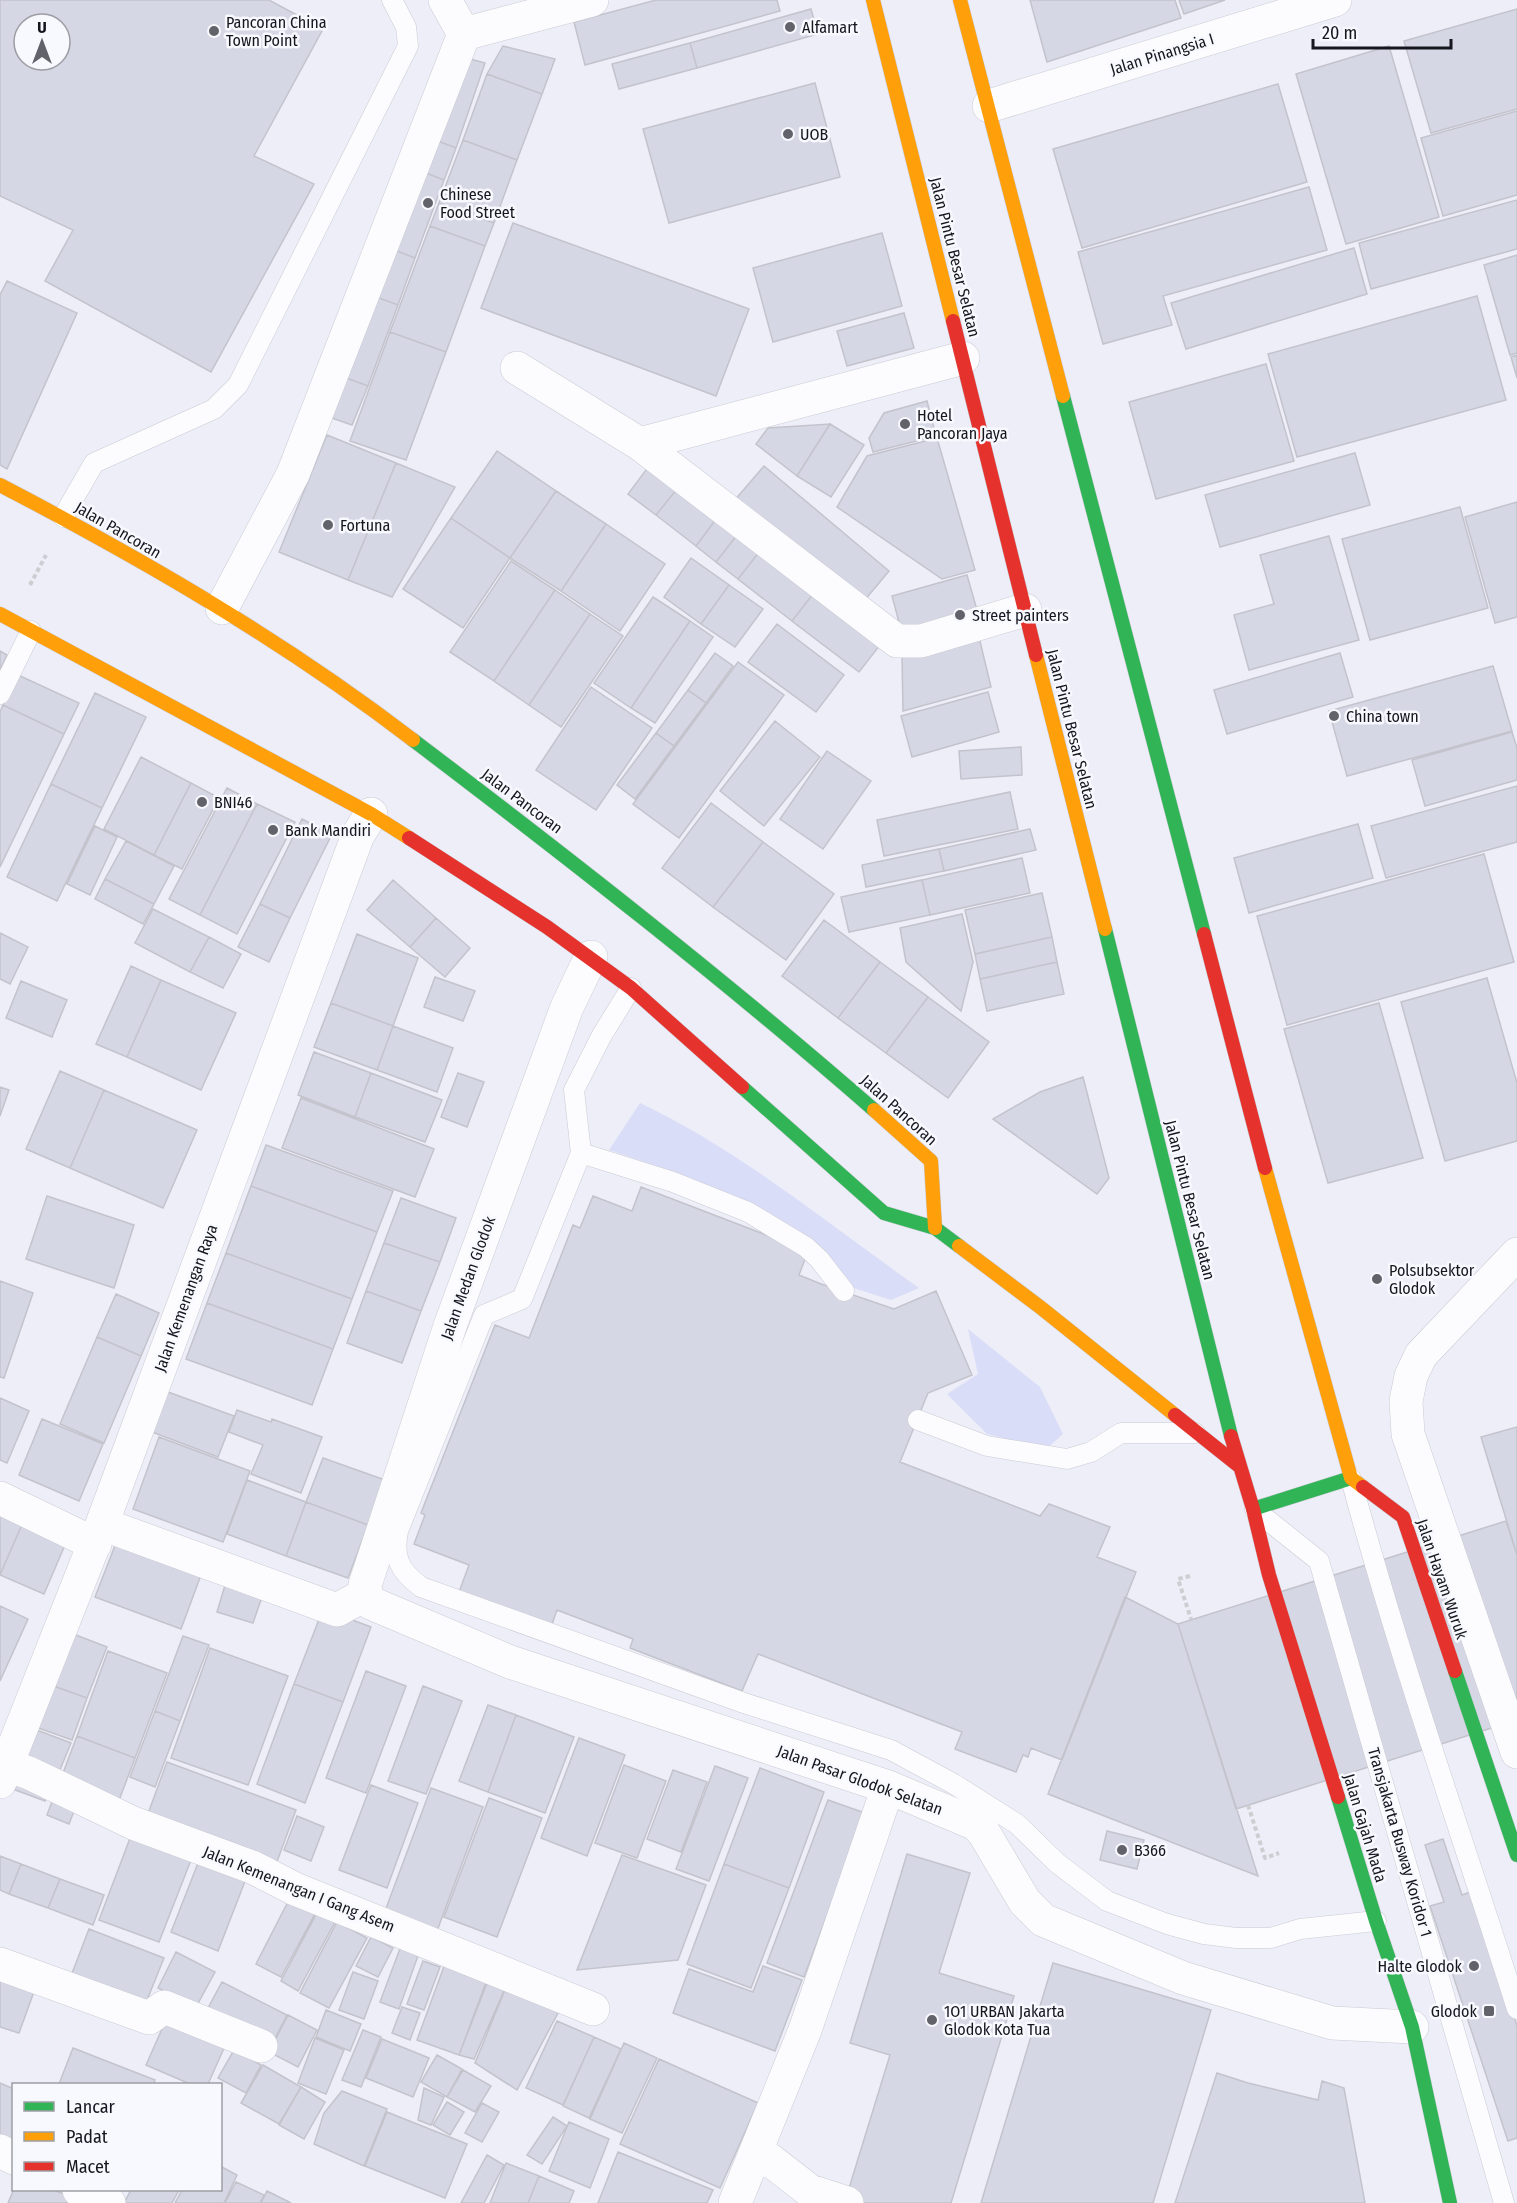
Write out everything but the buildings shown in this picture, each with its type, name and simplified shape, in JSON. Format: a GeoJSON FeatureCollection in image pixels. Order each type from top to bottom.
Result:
{"type":"FeatureCollection","features":[{"type":"Feature","properties":{"kind":"main road","name":"Jalan Pintu Besar Selatan"},"geometry":{"type":"LineString","coordinates":[[873,0],[1239,1466]]}},
{"type":"Feature","properties":{"kind":"main road"},"geometry":{"type":"LineString","coordinates":[[960,0],[1254,1126],[1350,1478],[1253,1509]]}},
{"type":"Feature","properties":{"kind":"main road","name":"Jalan Pancoran"},"geometry":{"type":"LineString","coordinates":[[0,484],[63,517],[222,609],[320,672],[585,868],[833,1072],[931,1161],[935,1228]]}},
{"type":"Feature","properties":{"kind":"main road"},"geometry":{"type":"LineString","coordinates":[[0,614],[370,814],[591,957],[631,988],[884,1213],[935,1228],[1040,1306],[1239,1466]]}},
{"type":"Feature","properties":{"kind":"main road","name":"Jalan Gajah Mada"},"geometry":{"type":"LineString","coordinates":[[1239,1466],[1253,1509],[1269,1575],[1376,1921],[1412,2027],[1450,2203]]}},
{"type":"Feature","properties":{"kind":"main road","name":"Jalan Hayam Wuruk"},"geometry":{"type":"LineString","coordinates":[[1350,1478],[1403,1517],[1517,1855]]}},
{"type":"Feature","properties":{"kind":"street"},"geometry":{"type":"LineString","coordinates":[[445,0],[464,34]]}},
{"type":"Feature","properties":{"kind":"street"},"geometry":{"type":"LineString","coordinates":[[464,34],[592,0]]}},
{"type":"Feature","properties":{"kind":"street","name":"Jalan Pinangsia I"},"geometry":{"type":"LineString","coordinates":[[989,106],[1335,0]]}},
{"type":"Feature","properties":{"kind":"street"},"geometry":{"type":"LineString","coordinates":[[222,609],[293,474],[464,34]]}},
{"type":"Feature","properties":{"kind":"street"},"geometry":{"type":"LineString","coordinates":[[640,444],[963,358]]}},
{"type":"Feature","properties":{"kind":"street"},"geometry":{"type":"LineString","coordinates":[[517,368],[640,444],[897,641],[921,641],[1025,610]]}},
{"type":"Feature","properties":{"kind":"street","name":"Jalan Kemenangan Raya"},"geometry":{"type":"LineString","coordinates":[[3,1774],[98,1534],[358,835],[370,814]]}},
{"type":"Feature","properties":{"kind":"street","name":"Jalan Medan Glodok"},"geometry":{"type":"LineString","coordinates":[[369,1599],[365,1585],[450,1326],[567,1007],[591,957]]}},
{"type":"Feature","properties":{"kind":"street"},"geometry":{"type":"LineString","coordinates":[[1517,1254],[1421,1355],[1411,1376],[1406,1401],[1408,1434],[1517,1752]]}},
{"type":"Feature","properties":{"kind":"street"},"geometry":{"type":"LineString","coordinates":[[0,1498],[98,1534],[337,1610],[369,1599]]}},
{"type":"Feature","properties":{"kind":"street","name":"Jalan Pasar Glodok Selatan"},"geometry":{"type":"LineString","coordinates":[[369,1599],[510,1662],[888,1787],[976,1824],[984,1833],[1025,1902],[1043,1920],[1182,1978],[1332,2023],[1412,2027]]}},
{"type":"Feature","properties":{"kind":"street","name":"Jalan Kemenangan I Gang Asem"},"geometry":{"type":"LineString","coordinates":[[3,1774],[29,1773],[133,1823],[252,1867],[295,1889],[592,2009]]}},
{"type":"Feature","properties":{"kind":"street"},"geometry":{"type":"LineString","coordinates":[[735,2203],[805,2030],[888,1787]]}},
{"type":"Feature","properties":{"kind":"street"},"geometry":{"type":"LineString","coordinates":[[0,1964],[148,2018],[164,2007],[261,2046]]}},
{"type":"Feature","properties":{"kind":"street"},"geometry":{"type":"LineString","coordinates":[[757,2150],[810,2191],[847,2203]]}},
{"type":"Feature","properties":{"kind":"street"},"geometry":{"type":"LineString","coordinates":[[80,2191],[109,2203]]}},
{"type":"Feature","properties":{"kind":"lane"},"geometry":{"type":"LineString","coordinates":[[63,517],[94,463],[214,409],[238,385],[408,46],[406,27],[392,0]]}},
{"type":"Feature","properties":{"kind":"lane"},"geometry":{"type":"LineString","coordinates":[[0,694],[31,630]]}},
{"type":"Feature","properties":{"kind":"lane"},"geometry":{"type":"LineString","coordinates":[[631,988],[602,1035],[574,1090],[581,1153],[522,1299],[484,1315],[398,1531],[395,1547],[398,1562],[409,1577],[422,1587],[744,1703],[891,1750],[954,1784],[1017,1824],[1057,1863],[1107,1900],[1167,1924],[1204,1934],[1236,1938],[1271,1938],[1300,1929],[1376,1921]]}},
{"type":"Feature","properties":{"kind":"lane"},"geometry":{"type":"LineString","coordinates":[[581,1153],[673,1182],[748,1212],[806,1247],[819,1259],[844,1291]]}},
{"type":"Feature","properties":{"kind":"lane"},"geometry":{"type":"LineString","coordinates":[[918,1420],[987,1446],[1067,1459],[1090,1452],[1121,1433],[1196,1433]]}},
{"type":"Feature","properties":{"kind":"lane"},"geometry":{"type":"LineString","coordinates":[[1350,1478],[1430,1742],[1517,2009]]}},
{"type":"Feature","properties":{"kind":"lane","name":"Transjakarta Busway Koridor 1"},"geometry":{"type":"LineString","coordinates":[[1253,1509],[1319,1561],[1504,2203]]}},
{"type":"Feature","properties":{"kind":"path"},"geometry":{"type":"LineString","coordinates":[[1190,1576],[1178,1579],[1191,1620]]}},
{"type":"Feature","properties":{"kind":"path"},"geometry":{"type":"LineString","coordinates":[[1248,1805],[1265,1858],[1279,1853]]}},
{"type":"Feature","properties":{"kind":"shaded area"},"geometry":{"type":"Polygon","coordinates":[[[640,1103],[677,1122],[749,1166],[919,1288],[891,1300],[844,1285],[752,1206],[677,1173],[609,1150],[640,1103]]]}},
{"type":"Feature","properties":{"kind":"shaded area"},"geometry":{"type":"Polygon","coordinates":[[[968,1329],[1040,1387],[1063,1434],[1046,1449],[987,1434],[947,1394],[978,1374],[968,1329]]]}},
{"type":"Feature","properties":{"kind":"traffic: fast"},"geometry":{"type":"LineString","coordinates":[[1063,396],[1204,934]]}},
{"type":"Feature","properties":{"kind":"traffic: fast"},"geometry":{"type":"LineString","coordinates":[[413,740],[646,921],[874,1110]]}},
{"type":"Feature","properties":{"kind":"traffic: fast"},"geometry":{"type":"LineString","coordinates":[[1105,929],[1231,1436]]}},
{"type":"Feature","properties":{"kind":"traffic: fast"},"geometry":{"type":"LineString","coordinates":[[742,1087],[884,1213],[935,1228],[959,1246]]}},
{"type":"Feature","properties":{"kind":"traffic: fast"},"geometry":{"type":"LineString","coordinates":[[1253,1509],[1351,1478]]}},
{"type":"Feature","properties":{"kind":"traffic: fast"},"geometry":{"type":"LineString","coordinates":[[1455,1671],[1517,1855]]}},
{"type":"Feature","properties":{"kind":"traffic: fast"},"geometry":{"type":"LineString","coordinates":[[1338,1797],[1376,1921],[1412,2027],[1450,2203]]}},
{"type":"Feature","properties":{"kind":"traffic: slow"},"geometry":{"type":"LineString","coordinates":[[873,0],[953,321]]}},
{"type":"Feature","properties":{"kind":"traffic: slow"},"geometry":{"type":"LineString","coordinates":[[960,0],[1063,396]]}},
{"type":"Feature","properties":{"kind":"traffic: slow"},"geometry":{"type":"LineString","coordinates":[[0,485],[160,573],[264,636],[413,740]]}},
{"type":"Feature","properties":{"kind":"traffic: slow"},"geometry":{"type":"LineString","coordinates":[[0,614],[371,814],[409,838]]}},
{"type":"Feature","properties":{"kind":"traffic: slow"},"geometry":{"type":"LineString","coordinates":[[1036,655],[1105,929]]}},
{"type":"Feature","properties":{"kind":"traffic: slow"},"geometry":{"type":"LineString","coordinates":[[874,1110],[931,1161],[935,1228]]}},
{"type":"Feature","properties":{"kind":"traffic: slow"},"geometry":{"type":"LineString","coordinates":[[1265,1168],[1351,1478],[1363,1487]]}},
{"type":"Feature","properties":{"kind":"traffic: slow"},"geometry":{"type":"LineString","coordinates":[[959,1246],[1040,1307],[1175,1415]]}},
{"type":"Feature","properties":{"kind":"traffic: jam"},"geometry":{"type":"LineString","coordinates":[[953,321],[1036,655]]}},
{"type":"Feature","properties":{"kind":"traffic: jam"},"geometry":{"type":"LineString","coordinates":[[409,838],[547,927],[631,988],[742,1087]]}},
{"type":"Feature","properties":{"kind":"traffic: jam"},"geometry":{"type":"LineString","coordinates":[[1204,934],[1265,1168]]}},
{"type":"Feature","properties":{"kind":"traffic: jam"},"geometry":{"type":"LineString","coordinates":[[1175,1415],[1239,1466]]}},
{"type":"Feature","properties":{"kind":"traffic: jam"},"geometry":{"type":"LineString","coordinates":[[1231,1436],[1253,1509],[1269,1575],[1338,1797]]}},
{"type":"Feature","properties":{"kind":"traffic: jam"},"geometry":{"type":"LineString","coordinates":[[1363,1487],[1403,1517],[1455,1671]]}},
{"type":"Feature","properties":{"kind":"place","name":"Alfamart"},"geometry":{"type":"Point","coordinates":[790,27]}},
{"type":"Feature","properties":{"kind":"place","name":"Pancoran China Town Point"},"geometry":{"type":"Point","coordinates":[214,31]}},
{"type":"Feature","properties":{"kind":"place","name":"UOB"},"geometry":{"type":"Point","coordinates":[788,134]}},
{"type":"Feature","properties":{"kind":"place","name":"Chinese Food Street"},"geometry":{"type":"Point","coordinates":[428,203]}},
{"type":"Feature","properties":{"kind":"place","name":"Hotel Pancoran Jaya"},"geometry":{"type":"Point","coordinates":[905,424]}},
{"type":"Feature","properties":{"kind":"place","name":"Fortuna"},"geometry":{"type":"Point","coordinates":[328,525]}},
{"type":"Feature","properties":{"kind":"place","name":"Street painters"},"geometry":{"type":"Point","coordinates":[960,615]}},
{"type":"Feature","properties":{"kind":"place","name":"China town"},"geometry":{"type":"Point","coordinates":[1334,716]}},
{"type":"Feature","properties":{"kind":"place","name":"BNI46"},"geometry":{"type":"Point","coordinates":[202,802]}},
{"type":"Feature","properties":{"kind":"place","name":"Bank Mandiri"},"geometry":{"type":"Point","coordinates":[273,830]}},
{"type":"Feature","properties":{"kind":"place","name":"Polsubsektor Glodok"},"geometry":{"type":"Point","coordinates":[1377,1279]}},
{"type":"Feature","properties":{"kind":"place","name":"B366"},"geometry":{"type":"Point","coordinates":[1122,1850]}},
{"type":"Feature","properties":{"kind":"place","name":"Halte Glodok"},"geometry":{"type":"Point","coordinates":[1474,1966]}},
{"type":"Feature","properties":{"kind":"place","name":"Glodok"},"geometry":{"type":"Point","coordinates":[1489,2011]}},
{"type":"Feature","properties":{"kind":"place","name":"1O1 URBAN Jakarta Glodok Kota Tua"},"geometry":{"type":"Point","coordinates":[932,2020]}}]}
